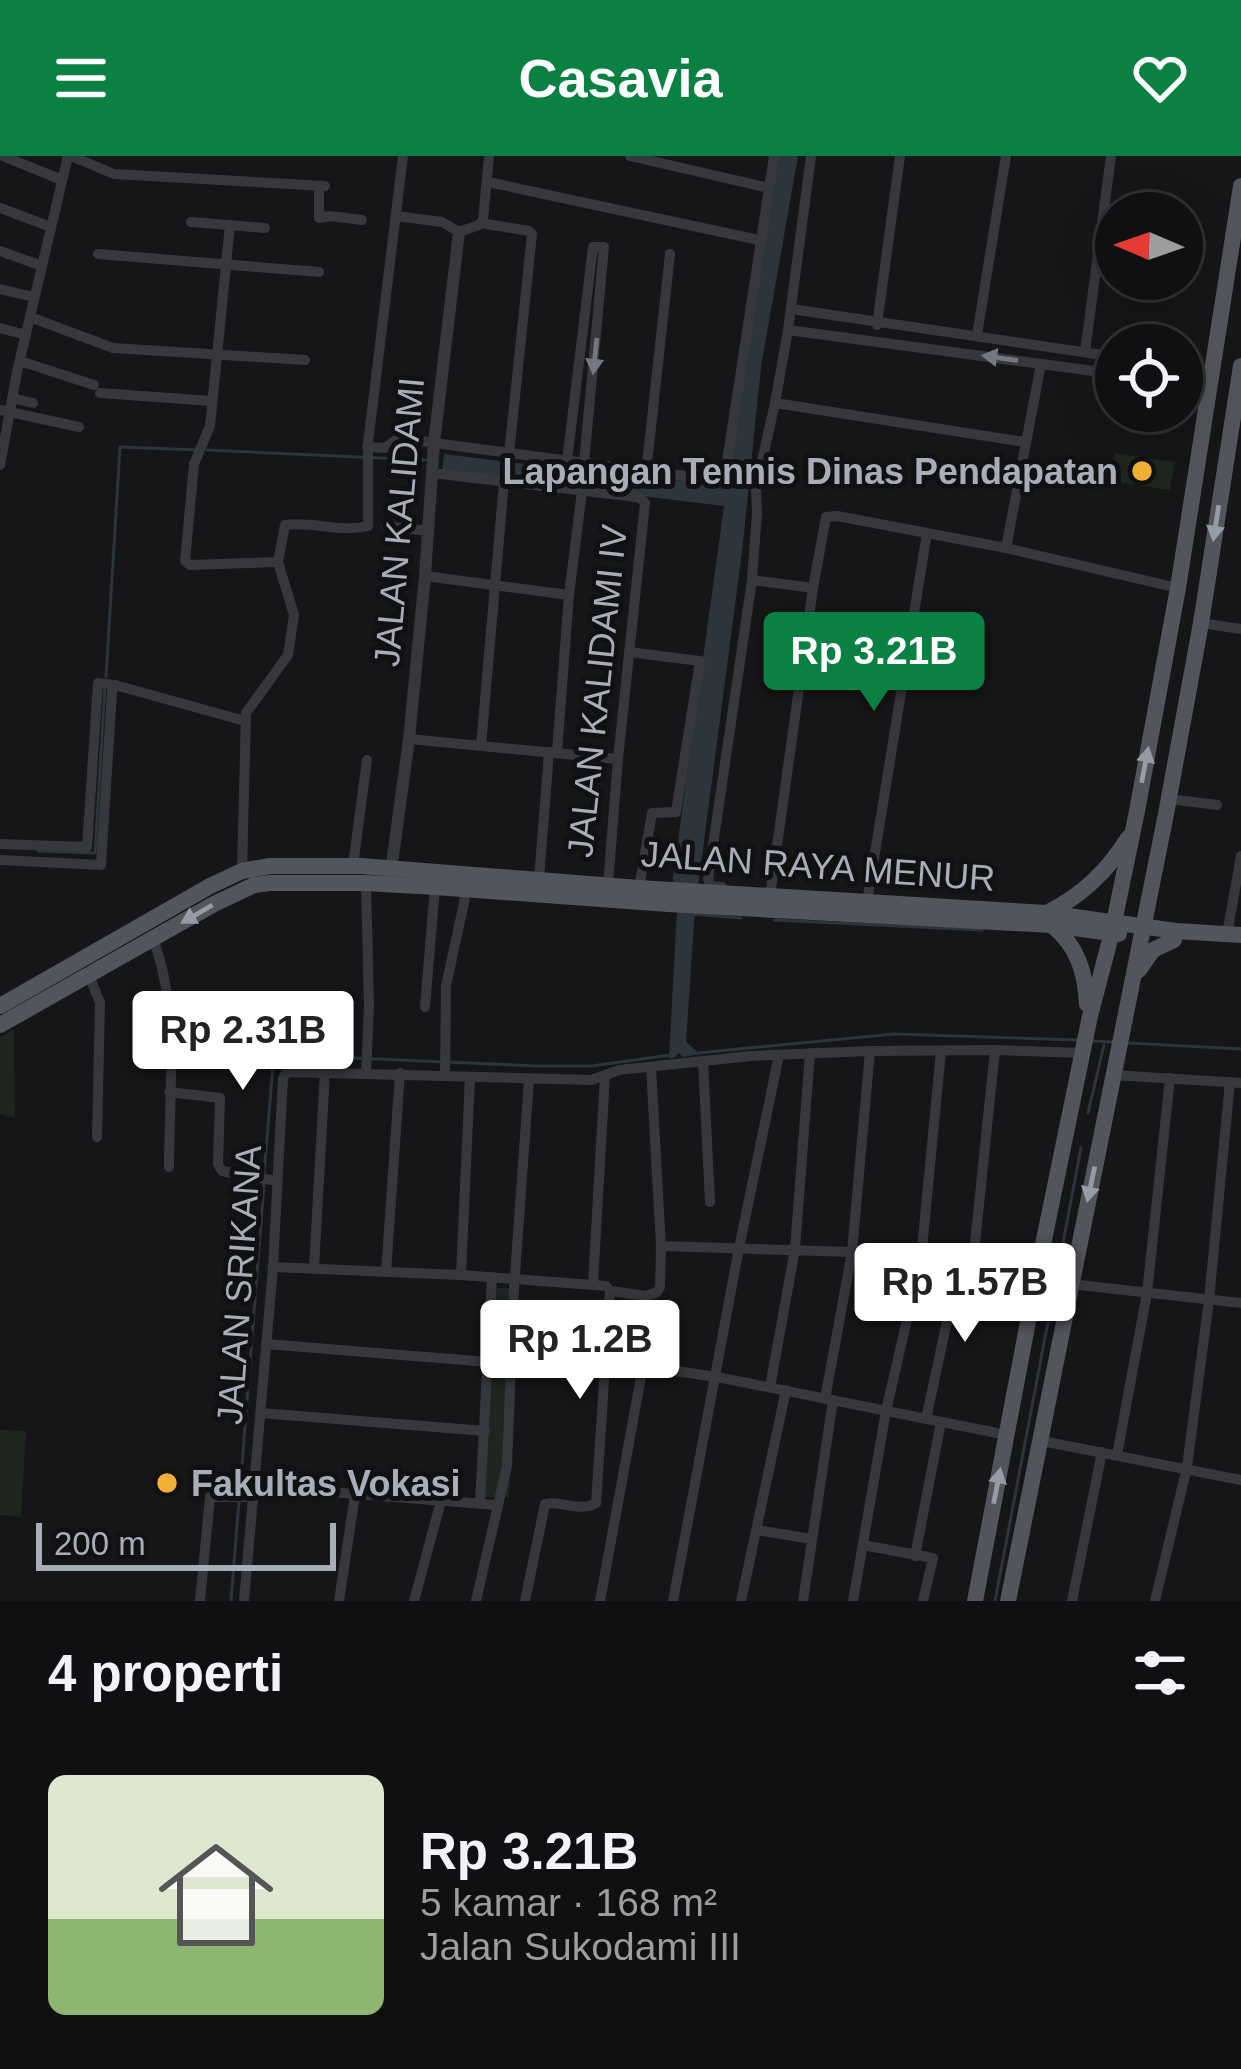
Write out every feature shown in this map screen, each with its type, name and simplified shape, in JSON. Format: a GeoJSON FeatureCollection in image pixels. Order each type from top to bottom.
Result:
{"type":"FeatureCollection","features":[{"type":"Feature","properties":{"kind":"main road"},"geometry":{"type":"LineString","coordinates":[[975,1601],[1178,589],[1237,247],[1241,186]]}},
{"type":"Feature","properties":{"kind":"main road"},"geometry":{"type":"LineString","coordinates":[[1008,1601],[1169,799],[1241,366]]}},
{"type":"Feature","properties":{"kind":"main road"},"geometry":{"type":"LineString","coordinates":[[1089,1022],[1079,959],[1049,919],[1090,885],[1133,828]]}},
{"type":"Feature","properties":{"kind":"main road"},"geometry":{"type":"LineString","coordinates":[[0,1025],[36,996],[210,886],[242,871],[270,866],[352,866],[391,876]]}},
{"type":"Feature","properties":{"kind":"main road"},"geometry":{"type":"LineString","coordinates":[[0,1006],[89,975],[254,885],[366,883],[391,876]]}},
{"type":"Feature","properties":{"kind":"main road","name":"JALAN RAYA MENUR"},"geometry":{"type":"LineString","coordinates":[[391,876],[435,887],[1049,919]]}},
{"type":"Feature","properties":{"kind":"main road","name":"JALAN RAYA MENUR"},"geometry":{"type":"LineString","coordinates":[[391,876],[539,879],[639,887],[668,897]]}},
{"type":"Feature","properties":{"kind":"main road","name":"JALAN RAYA MENUR"},"geometry":{"type":"LineString","coordinates":[[702,899],[728,893],[830,906],[867,902],[1049,919],[1174,940],[1236,938]]}},
{"type":"Feature","properties":{"kind":"main road","name":"JALAN RAYA MENUR"},"geometry":{"type":"LineString","coordinates":[[1142,932],[1236,938]]}},
{"type":"Feature","properties":{"kind":"main road"},"geometry":{"type":"LineString","coordinates":[[1130,989],[1148,955],[1174,940]]}},
{"type":"Feature","properties":{"kind":"main road"},"geometry":{"type":"LineString","coordinates":[[1065,1138],[1084,1133],[1099,1146]]}},
{"type":"Feature","properties":{"kind":"street"},"geometry":{"type":"LineString","coordinates":[[3,156],[62,180]]}},
{"type":"Feature","properties":{"kind":"street"},"geometry":{"type":"LineString","coordinates":[[0,465],[4,411],[12,398],[69,156],[114,174],[322,186],[319,218],[362,220]]}},
{"type":"Feature","properties":{"kind":"street"},"geometry":{"type":"LineString","coordinates":[[242,871],[247,711],[289,652],[294,612],[278,562],[286,524],[368,527],[367,448],[403,156]]}},
{"type":"Feature","properties":{"kind":"street"},"geometry":{"type":"LineString","coordinates":[[482,223],[490,156]]}},
{"type":"Feature","properties":{"kind":"street"},"geometry":{"type":"LineString","coordinates":[[630,156],[769,188]]}},
{"type":"Feature","properties":{"kind":"street"},"geometry":{"type":"LineString","coordinates":[[367,448],[385,448],[406,440],[724,481],[774,156]]}},
{"type":"Feature","properties":{"kind":"street"},"geometry":{"type":"LineString","coordinates":[[728,893],[708,879],[752,580],[756,487],[788,330],[811,156]]}},
{"type":"Feature","properties":{"kind":"street"},"geometry":{"type":"LineString","coordinates":[[875,340],[900,156]]}},
{"type":"Feature","properties":{"kind":"street"},"geometry":{"type":"LineString","coordinates":[[977,335],[1006,156]]}},
{"type":"Feature","properties":{"kind":"street"},"geometry":{"type":"LineString","coordinates":[[1085,352],[1111,156]]}},
{"type":"Feature","properties":{"kind":"street"},"geometry":{"type":"LineString","coordinates":[[488,182],[759,240]]}},
{"type":"Feature","properties":{"kind":"street"},"geometry":{"type":"LineString","coordinates":[[0,208],[51,227]]}},
{"type":"Feature","properties":{"kind":"street"},"geometry":{"type":"LineString","coordinates":[[396,216],[442,222],[459,232],[482,223],[532,234],[509,454]]}},
{"type":"Feature","properties":{"kind":"street"},"geometry":{"type":"LineString","coordinates":[[191,222],[265,228]]}},
{"type":"Feature","properties":{"kind":"street"},"geometry":{"type":"LineString","coordinates":[[230,225],[207,438],[194,464],[186,564],[278,562]]}},
{"type":"Feature","properties":{"kind":"street","name":"JALAN KALIDAMI"},"geometry":{"type":"LineString","coordinates":[[391,876],[459,232]]}},
{"type":"Feature","properties":{"kind":"street"},"geometry":{"type":"LineString","coordinates":[[567,461],[593,247],[604,247],[584,463]]}},
{"type":"Feature","properties":{"kind":"street"},"geometry":{"type":"LineString","coordinates":[[0,251],[42,266]]}},
{"type":"Feature","properties":{"kind":"street"},"geometry":{"type":"LineString","coordinates":[[98,254],[319,272]]}},
{"type":"Feature","properties":{"kind":"street"},"geometry":{"type":"LineString","coordinates":[[646,473],[670,254]]}},
{"type":"Feature","properties":{"kind":"street"},"geometry":{"type":"LineString","coordinates":[[0,289],[34,297]]}},
{"type":"Feature","properties":{"kind":"street"},"geometry":{"type":"LineString","coordinates":[[791,309],[1095,354]]}},
{"type":"Feature","properties":{"kind":"street"},"geometry":{"type":"LineString","coordinates":[[30,317],[113,348],[305,360]]}},
{"type":"Feature","properties":{"kind":"street"},"geometry":{"type":"LineString","coordinates":[[0,328],[26,335]]}},
{"type":"Feature","properties":{"kind":"street"},"geometry":{"type":"LineString","coordinates":[[788,330],[1095,371]]}},
{"type":"Feature","properties":{"kind":"street"},"geometry":{"type":"LineString","coordinates":[[959,352],[961,333]]}},
{"type":"Feature","properties":{"kind":"street"},"geometry":{"type":"LineString","coordinates":[[1006,548],[1041,364]]}},
{"type":"Feature","properties":{"kind":"street"},"geometry":{"type":"LineString","coordinates":[[0,368],[19,366],[97,389],[212,401]]}},
{"type":"Feature","properties":{"kind":"street"},"geometry":{"type":"LineString","coordinates":[[1203,376],[1211,380]]}},
{"type":"Feature","properties":{"kind":"street"},"geometry":{"type":"LineString","coordinates":[[1203,381],[1211,380]]}},
{"type":"Feature","properties":{"kind":"street"},"geometry":{"type":"LineString","coordinates":[[12,398],[33,403]]}},
{"type":"Feature","properties":{"kind":"street"},"geometry":{"type":"LineString","coordinates":[[775,403],[1024,442]]}},
{"type":"Feature","properties":{"kind":"street"},"geometry":{"type":"LineString","coordinates":[[4,411],[79,427]]}},
{"type":"Feature","properties":{"kind":"street"},"geometry":{"type":"LineString","coordinates":[[432,472],[582,491],[539,879]]}},
{"type":"Feature","properties":{"kind":"street"},"geometry":{"type":"LineString","coordinates":[[481,746],[504,482]]}},
{"type":"Feature","properties":{"kind":"street","name":"JALAN KALIDAMI IV"},"geometry":{"type":"LineString","coordinates":[[582,491],[640,498],[645,503],[608,885]]}},
{"type":"Feature","properties":{"kind":"street"},"geometry":{"type":"LineString","coordinates":[[770,896],[813,589],[829,516],[1006,548],[1178,589]]}},
{"type":"Feature","properties":{"kind":"street"},"geometry":{"type":"LineString","coordinates":[[386,526],[428,531]]}},
{"type":"Feature","properties":{"kind":"street"},"geometry":{"type":"LineString","coordinates":[[867,902],[927,533]]}},
{"type":"Feature","properties":{"kind":"street"},"geometry":{"type":"LineString","coordinates":[[425,576],[568,595]]}},
{"type":"Feature","properties":{"kind":"street"},"geometry":{"type":"LineString","coordinates":[[752,580],[813,589]]}},
{"type":"Feature","properties":{"kind":"street"},"geometry":{"type":"LineString","coordinates":[[1201,623],[1241,629]]}},
{"type":"Feature","properties":{"kind":"street"},"geometry":{"type":"LineString","coordinates":[[629,652],[700,661],[676,812],[652,813],[639,887]]}},
{"type":"Feature","properties":{"kind":"street"},"geometry":{"type":"LineString","coordinates":[[0,860],[101,864],[95,845],[112,692],[109,683],[245,721]]}},
{"type":"Feature","properties":{"kind":"street"},"geometry":{"type":"LineString","coordinates":[[409,739],[618,759]]}},
{"type":"Feature","properties":{"kind":"street"},"geometry":{"type":"LineString","coordinates":[[352,866],[367,760]]}},
{"type":"Feature","properties":{"kind":"street"},"geometry":{"type":"LineString","coordinates":[[1169,799],[1217,805]]}},
{"type":"Feature","properties":{"kind":"street"},"geometry":{"type":"LineString","coordinates":[[0,844],[95,845]]}},
{"type":"Feature","properties":{"kind":"street"},"geometry":{"type":"LineString","coordinates":[[1236,938],[1241,856]]}},
{"type":"Feature","properties":{"kind":"street"},"geometry":{"type":"LineString","coordinates":[[366,883],[366,1065]]}},
{"type":"Feature","properties":{"kind":"street"},"geometry":{"type":"LineString","coordinates":[[425,1007],[435,887]]}},
{"type":"Feature","properties":{"kind":"street"},"geometry":{"type":"LineString","coordinates":[[445,1068],[446,986],[466,889]]}},
{"type":"Feature","properties":{"kind":"street"},"geometry":{"type":"LineString","coordinates":[[153,939],[167,994],[169,1168]]}},
{"type":"Feature","properties":{"kind":"street"},"geometry":{"type":"LineString","coordinates":[[89,975],[100,1003],[97,1137]]}},
{"type":"Feature","properties":{"kind":"street"},"geometry":{"type":"LineString","coordinates":[[926,1419],[966,1262],[995,1050]]}},
{"type":"Feature","properties":{"kind":"street"},"geometry":{"type":"LineString","coordinates":[[803,1601],[852,1252],[869,1051]]}},
{"type":"Feature","properties":{"kind":"street"},"geometry":{"type":"LineString","coordinates":[[853,1601],[886,1412],[920,1259],[941,1051]]}},
{"type":"Feature","properties":{"kind":"street"},"geometry":{"type":"LineString","coordinates":[[314,1268],[325,1072],[366,1065],[400,1073],[445,1068],[470,1077],[595,1080],[619,1070],[810,1053],[1083,1052]]}},
{"type":"Feature","properties":{"kind":"street"},"geometry":{"type":"LineString","coordinates":[[770,1387],[795,1249],[810,1053]]}},
{"type":"Feature","properties":{"kind":"street"},"geometry":{"type":"LineString","coordinates":[[673,1601],[779,1055]]}},
{"type":"Feature","properties":{"kind":"street"},"geometry":{"type":"LineString","coordinates":[[703,1061],[710,1202]]}},
{"type":"Feature","properties":{"kind":"street"},"geometry":{"type":"LineString","coordinates":[[610,1292],[646,1296],[657,1292],[661,1281],[651,1067]]}},
{"type":"Feature","properties":{"kind":"street","name":"JALAN SRIKANA"},"geometry":{"type":"LineString","coordinates":[[244,1601],[273,1267],[269,1179],[283,1078],[292,1071],[325,1072]]}},
{"type":"Feature","properties":{"kind":"street"},"geometry":{"type":"LineString","coordinates":[[1113,1072],[1236,1082],[1187,1467],[1155,1601]]}},
{"type":"Feature","properties":{"kind":"street"},"geometry":{"type":"LineString","coordinates":[[386,1272],[400,1073]]}},
{"type":"Feature","properties":{"kind":"street"},"geometry":{"type":"LineString","coordinates":[[595,1283],[605,1076]]}},
{"type":"Feature","properties":{"kind":"street"},"geometry":{"type":"LineString","coordinates":[[461,1275],[470,1077]]}},
{"type":"Feature","properties":{"kind":"street"},"geometry":{"type":"LineString","coordinates":[[1117,1455],[1147,1293],[1170,1078]]}},
{"type":"Feature","properties":{"kind":"street"},"geometry":{"type":"LineString","coordinates":[[476,1601],[507,1466],[514,1279],[529,1080]]}},
{"type":"Feature","properties":{"kind":"street"},"geometry":{"type":"LineString","coordinates":[[169,1092],[218,1096],[218,1167],[226,1173],[269,1179]]}},
{"type":"Feature","properties":{"kind":"street"},"geometry":{"type":"LineString","coordinates":[[661,1246],[852,1252],[1038,1269]]}},
{"type":"Feature","properties":{"kind":"street"},"geometry":{"type":"LineString","coordinates":[[273,1267],[606,1286],[610,1292],[596,1503]]}},
{"type":"Feature","properties":{"kind":"street"},"geometry":{"type":"LineString","coordinates":[[480,1504],[492,1277]]}},
{"type":"Feature","properties":{"kind":"street"},"geometry":{"type":"LineString","coordinates":[[1070,1285],[1241,1303]]}},
{"type":"Feature","properties":{"kind":"street"},"geometry":{"type":"LineString","coordinates":[[266,1344],[488,1362]]}},
{"type":"Feature","properties":{"kind":"street"},"geometry":{"type":"LineString","coordinates":[[606,1361],[717,1376],[1007,1435]]}},
{"type":"Feature","properties":{"kind":"street"},"geometry":{"type":"LineString","coordinates":[[600,1601],[643,1366]]}},
{"type":"Feature","properties":{"kind":"street"},"geometry":{"type":"LineString","coordinates":[[742,1601],[786,1390]]}},
{"type":"Feature","properties":{"kind":"street"},"geometry":{"type":"LineString","coordinates":[[486,1394],[509,1396]]}},
{"type":"Feature","properties":{"kind":"street"},"geometry":{"type":"LineString","coordinates":[[261,1414],[484,1431]]}},
{"type":"Feature","properties":{"kind":"street"},"geometry":{"type":"LineString","coordinates":[[915,1556],[941,1422]]}},
{"type":"Feature","properties":{"kind":"street"},"geometry":{"type":"LineString","coordinates":[[1042,1441],[1241,1480]]}},
{"type":"Feature","properties":{"kind":"street"},"geometry":{"type":"LineString","coordinates":[[1072,1601],[1102,1453]]}},
{"type":"Feature","properties":{"kind":"street"},"geometry":{"type":"LineString","coordinates":[[200,1601],[213,1496],[355,1495],[496,1505]]}},
{"type":"Feature","properties":{"kind":"street"},"geometry":{"type":"LineString","coordinates":[[340,1601],[355,1495]]}},
{"type":"Feature","properties":{"kind":"street"},"geometry":{"type":"LineString","coordinates":[[414,1601],[440,1501]]}},
{"type":"Feature","properties":{"kind":"street"},"geometry":{"type":"LineString","coordinates":[[525,1601],[544,1504],[583,1508],[596,1503],[618,1512]]}},
{"type":"Feature","properties":{"kind":"street"},"geometry":{"type":"LineString","coordinates":[[757,1530],[812,1540]]}},
{"type":"Feature","properties":{"kind":"street"},"geometry":{"type":"LineString","coordinates":[[863,1545],[933,1558],[923,1601]]}},
{"type":"Feature","properties":{"kind":"shaded area"},"geometry":{"type":"Polygon","coordinates":[[[776,156],[798,156],[761,367],[695,910],[686,1042],[700,1054],[683,1057],[679,1053],[669,1058],[677,909],[673,877],[724,506],[442,472],[444,454],[636,478],[726,483],[776,156]]]}},
{"type":"Feature","properties":{"kind":"shaded area","name":"Lapangan Tennis Dinas Pendapatan"},"geometry":{"type":"Polygon","coordinates":[[[1114,453],[1175,462],[1170,490],[1110,481],[1114,453]]]}},
{"type":"Feature","properties":{"kind":"shaded area"},"geometry":{"type":"Polygon","coordinates":[[[14,1029],[15,1118],[0,1114],[0,1037],[14,1029]]]}},
{"type":"Feature","properties":{"kind":"shaded area"},"geometry":{"type":"Polygon","coordinates":[[[497,1288],[518,1288],[509,1497],[485,1497],[485,1452],[497,1288]]]}},
{"type":"Feature","properties":{"kind":"shaded area"},"geometry":{"type":"Polygon","coordinates":[[[0,1430],[26,1431],[21,1517],[0,1515],[0,1430]]]}},
{"type":"Feature","properties":{"kind":"waterway"},"geometry":{"type":"LineString","coordinates":[[106,677],[120,447],[198,450]]}},
{"type":"Feature","properties":{"kind":"waterway"},"geometry":{"type":"LineString","coordinates":[[207,450],[425,460]]}},
{"type":"Feature","properties":{"kind":"waterway"},"geometry":{"type":"LineString","coordinates":[[38,851],[95,853],[105,687]]}},
{"type":"Feature","properties":{"kind":"waterway"},"geometry":{"type":"LineString","coordinates":[[692,914],[741,918]]}},
{"type":"Feature","properties":{"kind":"waterway"},"geometry":{"type":"LineString","coordinates":[[774,920],[982,930]]}},
{"type":"Feature","properties":{"kind":"waterway"},"geometry":{"type":"LineString","coordinates":[[698,1053],[894,1034],[1077,1040]]}},
{"type":"Feature","properties":{"kind":"waterway"},"geometry":{"type":"LineString","coordinates":[[1093,1041],[1113,1042]]}},
{"type":"Feature","properties":{"kind":"waterway"},"geometry":{"type":"LineString","coordinates":[[1129,1043],[1241,1049]]}},
{"type":"Feature","properties":{"kind":"waterway"},"geometry":{"type":"LineString","coordinates":[[1088,1113],[1104,1045]]}},
{"type":"Feature","properties":{"kind":"waterway"},"geometry":{"type":"LineString","coordinates":[[264,1174],[273,1065],[284,1055],[538,1066],[592,1066],[670,1055]]}},
{"type":"Feature","properties":{"kind":"waterway"},"geometry":{"type":"LineString","coordinates":[[995,1601],[1081,1148]]}},
{"type":"Feature","properties":{"kind":"waterway"},"geometry":{"type":"LineString","coordinates":[[240,1491],[264,1184]]}},
{"type":"Feature","properties":{"kind":"waterway"},"geometry":{"type":"LineString","coordinates":[[231,1601],[239,1501]]}},
{"type":"Feature","properties":{"kind":"place","name":"Lapangan Tennis Dinas Pendapatan"},"geometry":{"type":"Point","coordinates":[1142,471]}},
{"type":"Feature","properties":{"kind":"place","name":"Fakultas Vokasi"},"geometry":{"type":"Point","coordinates":[167,1483]}}]}
